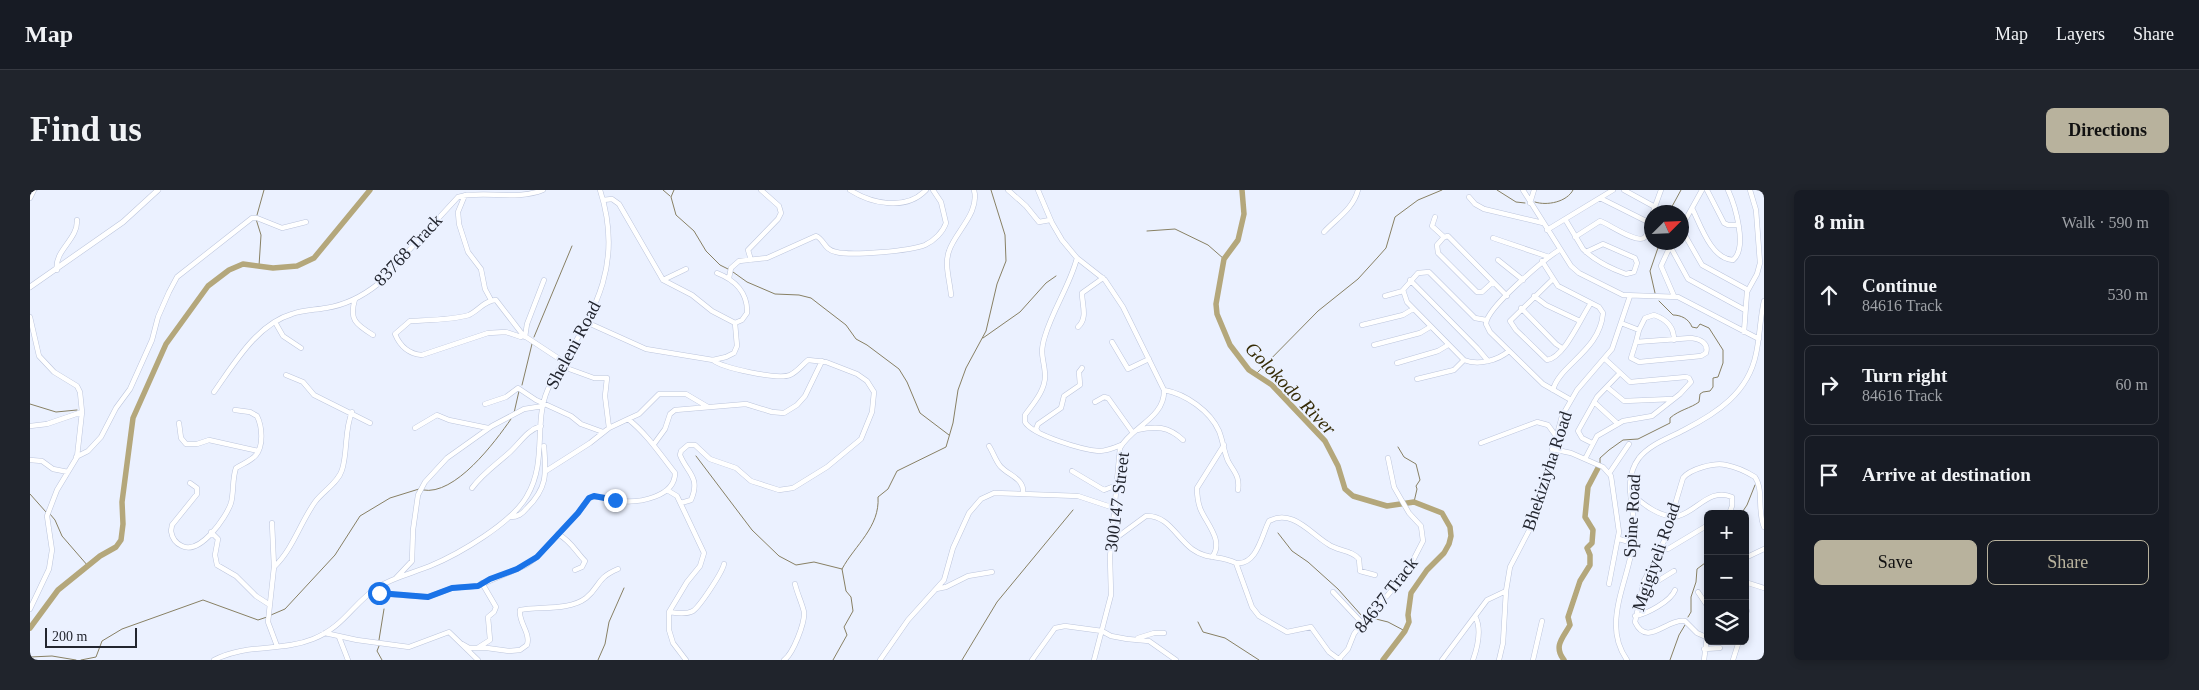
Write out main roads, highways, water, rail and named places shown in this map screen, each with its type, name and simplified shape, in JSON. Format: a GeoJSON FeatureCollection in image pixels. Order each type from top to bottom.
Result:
{"type":"FeatureCollection","features":[{"type":"Feature","properties":{"kind":"main road"},"geometry":{"type":"LineString","coordinates":[[30,287],[124,222],[158,190]]}},
{"type":"Feature","properties":{"kind":"waterway"},"geometry":{"type":"LineString","coordinates":[[257,215],[264,190]]}},
{"type":"Feature","properties":{"kind":"waterway"},"geometry":{"type":"LineString","coordinates":[[30,628],[58,590],[100,556],[116,547],[121,540],[123,524],[122,502],[133,418],[166,344],[208,286],[229,270],[243,264],[273,268],[297,266],[314,258],[370,190]]}},
{"type":"Feature","properties":{"kind":"waterway"},"geometry":{"type":"LineString","coordinates":[[663,190],[670,196]]}},
{"type":"Feature","properties":{"kind":"waterway"},"geometry":{"type":"LineString","coordinates":[[674,190],[671,197],[676,215],[694,231],[706,251],[720,265],[730,270]]}},
{"type":"Feature","properties":{"kind":"waterway"},"geometry":{"type":"LineString","coordinates":[[833,660],[847,635],[844,627],[853,611],[851,597],[846,591],[842,569],[871,527],[878,508],[878,497],[888,489],[897,471],[946,447],[953,423],[958,390],[966,368],[986,331],[997,284],[1006,261],[1005,235],[991,190]]}},
{"type":"Feature","properties":{"kind":"waterway","name":"Golokodo River"},"geometry":{"type":"LineString","coordinates":[[1242,190],[1244,214],[1238,240],[1224,259],[1216,304],[1217,314],[1230,345],[1249,370],[1272,385],[1325,441],[1338,466],[1345,489],[1353,496],[1387,506],[1414,502],[1442,513],[1450,527],[1451,536],[1449,544],[1444,553],[1427,570],[1411,593],[1409,622],[1405,631],[1383,660]]}},
{"type":"Feature","properties":{"kind":"waterway"},"geometry":{"type":"LineString","coordinates":[[1256,374],[1318,311],[1358,279],[1386,248],[1395,217],[1418,200],[1442,190]]}},
{"type":"Feature","properties":{"kind":"waterway"},"geometry":{"type":"LineString","coordinates":[[1497,190],[1516,202],[1525,203]]}},
{"type":"Feature","properties":{"kind":"waterway"},"geometry":{"type":"LineString","coordinates":[[1535,202],[1556,202],[1566,198],[1573,190]]}},
{"type":"Feature","properties":{"kind":"waterway"},"geometry":{"type":"LineString","coordinates":[[1673,205],[1681,190]]}},
{"type":"Feature","properties":{"kind":"waterway"},"geometry":{"type":"LineString","coordinates":[[256,219],[261,235],[259,266]]}},
{"type":"Feature","properties":{"kind":"waterway"},"geometry":{"type":"LineString","coordinates":[[1147,231],[1175,229],[1208,245],[1224,259]]}},
{"type":"Feature","properties":{"kind":"waterway"},"geometry":{"type":"LineString","coordinates":[[534,337],[572,246]]}},
{"type":"Feature","properties":{"kind":"waterway"},"geometry":{"type":"LineString","coordinates":[[1655,293],[1650,271],[1657,250]]}},
{"type":"Feature","properties":{"kind":"waterway"},"geometry":{"type":"LineString","coordinates":[[733,272],[747,282],[775,294],[799,295],[811,298],[846,325],[856,339],[899,369],[907,382],[920,413],[949,435]]}},
{"type":"Feature","properties":{"kind":"waterway"},"geometry":{"type":"LineString","coordinates":[[983,338],[1020,312],[1046,283],[1056,276]]}},
{"type":"Feature","properties":{"kind":"waterway"},"geometry":{"type":"LineString","coordinates":[[1600,463],[1600,458],[1623,440],[1638,439],[1670,423],[1670,418],[1674,415],[1699,402],[1700,394],[1710,391],[1713,387],[1713,378],[1718,377],[1723,363],[1723,350],[1709,328],[1700,324],[1697,328],[1692,327],[1687,320],[1673,315],[1659,301]]}},
{"type":"Feature","properties":{"kind":"waterway"},"geometry":{"type":"LineString","coordinates":[[522,385],[532,344]]}},
{"type":"Feature","properties":{"kind":"waterway"},"geometry":{"type":"LineString","coordinates":[[514,413],[519,391]]}},
{"type":"Feature","properties":{"kind":"waterway"},"geometry":{"type":"LineString","coordinates":[[30,404],[56,412],[77,410]]}},
{"type":"Feature","properties":{"kind":"waterway"},"geometry":{"type":"LineString","coordinates":[[423,490],[435,490],[448,485],[461,476],[485,453],[511,419]]}},
{"type":"Feature","properties":{"kind":"waterway"},"geometry":{"type":"LineString","coordinates":[[1398,447],[1404,457],[1416,464],[1420,480],[1416,486],[1414,502]]}},
{"type":"Feature","properties":{"kind":"waterway"},"geometry":{"type":"LineString","coordinates":[[696,456],[752,530],[779,556],[796,565],[814,562],[842,569]]}},
{"type":"Feature","properties":{"kind":"waterway"},"geometry":{"type":"LineString","coordinates":[[1564,660],[1559,650],[1560,642],[1570,625],[1568,617],[1580,581],[1590,565],[1590,555],[1587,548],[1592,543],[1593,530],[1585,517],[1588,487],[1598,468]]}},
{"type":"Feature","properties":{"kind":"waterway"},"geometry":{"type":"LineString","coordinates":[[1744,510],[1755,485]]}},
{"type":"Feature","properties":{"kind":"waterway"},"geometry":{"type":"LineString","coordinates":[[271,615],[285,609],[335,555],[360,516],[390,498],[419,489]]}},
{"type":"Feature","properties":{"kind":"waterway"},"geometry":{"type":"LineString","coordinates":[[30,494],[46,512]]}},
{"type":"Feature","properties":{"kind":"waterway"},"geometry":{"type":"LineString","coordinates":[[962,660],[997,602],[1073,510]]}},
{"type":"Feature","properties":{"kind":"waterway"},"geometry":{"type":"LineString","coordinates":[[50,514],[55,520],[62,536],[88,566]]}},
{"type":"Feature","properties":{"kind":"waterway"},"geometry":{"type":"LineString","coordinates":[[1278,533],[1292,551],[1308,562],[1338,589],[1362,616],[1365,616]]}},
{"type":"Feature","properties":{"kind":"waterway"},"geometry":{"type":"LineString","coordinates":[[1688,617],[1691,612],[1691,597],[1696,582],[1697,569],[1704,564]]}},
{"type":"Feature","properties":{"kind":"waterway"},"geometry":{"type":"LineString","coordinates":[[598,660],[605,644],[609,622],[624,588]]}},
{"type":"Feature","properties":{"kind":"waterway"},"geometry":{"type":"LineString","coordinates":[[81,660],[96,657],[102,641],[122,629],[203,600],[258,620],[267,617]]}},
{"type":"Feature","properties":{"kind":"waterway"},"geometry":{"type":"LineString","coordinates":[[379,640],[384,609]]}},
{"type":"Feature","properties":{"kind":"waterway"},"geometry":{"type":"LineString","coordinates":[[1368,617],[1388,622],[1405,631]]}},
{"type":"Feature","properties":{"kind":"waterway"},"geometry":{"type":"LineString","coordinates":[[1198,622],[1203,632],[1225,638],[1259,660]]}},
{"type":"Feature","properties":{"kind":"waterway"},"geometry":{"type":"LineString","coordinates":[[1670,660],[1679,635],[1685,625]]}},
{"type":"Feature","properties":{"kind":"waterway"},"geometry":{"type":"LineString","coordinates":[[379,646],[377,651],[382,660]]}},
{"type":"Feature","properties":{"kind":"waterway"},"geometry":{"type":"LineString","coordinates":[[30,657],[52,656],[76,660]]}}]}
